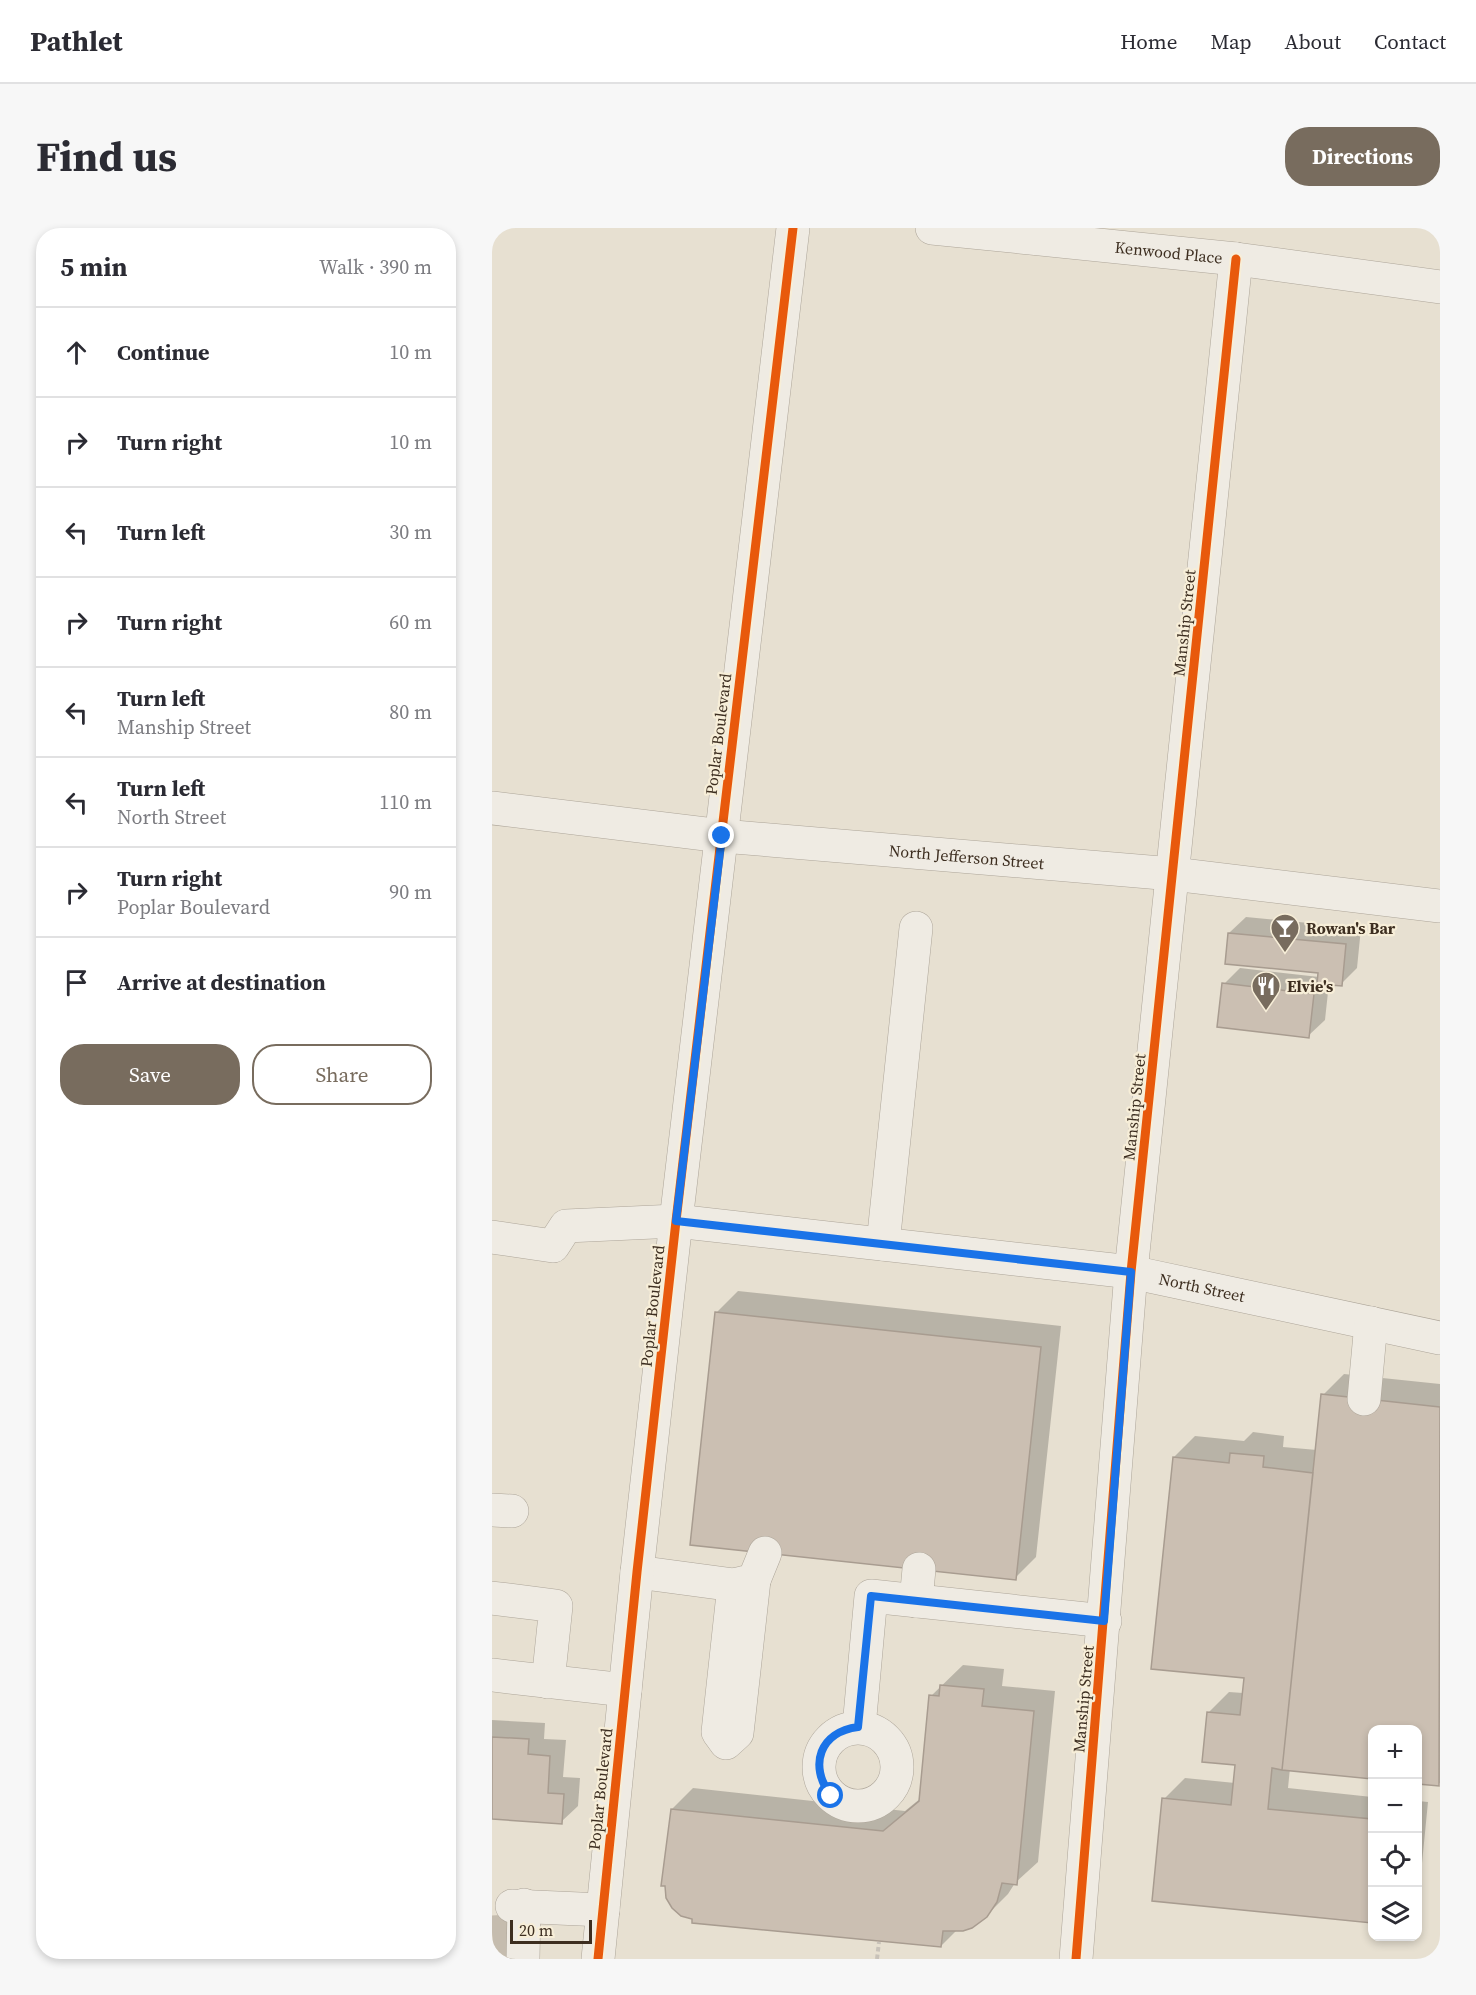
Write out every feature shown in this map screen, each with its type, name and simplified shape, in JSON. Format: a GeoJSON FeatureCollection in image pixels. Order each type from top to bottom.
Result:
{"type":"FeatureCollection","features":[{"type":"Feature","properties":{"kind":"street","name":"Poplar Boulevard"},"geometry":{"type":"LineString","coordinates":[[598,1959],[637,1572],[676,1221],[793,228]]}},
{"type":"Feature","properties":{"kind":"street","name":"Kenwood Place"},"geometry":{"type":"LineString","coordinates":[[932,228],[1190,242],[1236,259],[1440,287]]}},
{"type":"Feature","properties":{"kind":"street","name":"Manship Street"},"geometry":{"type":"LineString","coordinates":[[1076,1959],[1131,1272],[1236,259]]}},
{"type":"Feature","properties":{"kind":"street","name":"North Jefferson Street"},"geometry":{"type":"LineString","coordinates":[[492,808],[722,836],[1173,874],[1440,906]]}},
{"type":"Feature","properties":{"kind":"street"},"geometry":{"type":"LineString","coordinates":[[883,1244],[916,928]]}},
{"type":"Feature","properties":{"kind":"street","name":"North Street"},"geometry":{"type":"LineString","coordinates":[[492,1237],[553,1246],[566,1226],[676,1221],[1131,1272],[1440,1338]]}},
{"type":"Feature","properties":{"kind":"street"},"geometry":{"type":"LineString","coordinates":[[1364,1399],[1371,1323]]}},
{"type":"Feature","properties":{"kind":"street"},"geometry":{"type":"LineString","coordinates":[[637,1572],[751,1572],[718,1732],[725,1754]]}},
{"type":"Feature","properties":{"kind":"street"},"geometry":{"type":"LineString","coordinates":[[858,1727],[871,1596],[917,1585],[1104,1621]]}},
{"type":"Feature","properties":{"kind":"street"},"geometry":{"type":"LineString","coordinates":[[492,1598],[556,1606],[548,1682]]}},
{"type":"Feature","properties":{"kind":"street"},"geometry":{"type":"LineString","coordinates":[[492,1676],[625,1690]]}},
{"type":"Feature","properties":{"kind":"street"},"geometry":{"type":"LineString","coordinates":[[518,1935],[603,1910]]}},
{"type":"Feature","properties":{"kind":"path"},"geometry":{"type":"LineString","coordinates":[[877,1959],[879,1942]]}},
{"type":"Feature","properties":{"kind":"building","name":"Rowan's Bar"},"geometry":{"type":"Polygon","coordinates":[[[1228,933],[1346,944],[1342,986],[1317,984],[1318,973],[1225,964],[1228,933]]]}},
{"type":"Feature","properties":{"kind":"building","name":"Elvie's"},"geometry":{"type":"Polygon","coordinates":[[[1222,983],[1314,994],[1309,1038],[1217,1027],[1222,983]]]}},
{"type":"Feature","properties":{"kind":"building"},"geometry":{"type":"Polygon","coordinates":[[[715,1312],[1041,1347],[1016,1580],[690,1545],[715,1312]]]}},
{"type":"Feature","properties":{"kind":"building"},"geometry":{"type":"Polygon","coordinates":[[[1321,1394],[1440,1407],[1439,1786],[1422,1784],[1422,1725],[1368,1725],[1368,1779],[1282,1770],[1321,1394]]]}},
{"type":"Feature","properties":{"kind":"building"},"geometry":{"type":"Polygon","coordinates":[[[1230,1453],[1264,1456],[1263,1467],[1313,1473],[1282,1770],[1272,1768],[1268,1809],[1368,1819],[1368,1923],[1152,1901],[1162,1798],[1231,1805],[1235,1765],[1202,1762],[1207,1712],[1240,1715],[1244,1678],[1151,1669],[1173,1457],[1229,1463],[1230,1453]]]}},
{"type":"Feature","properties":{"kind":"building"},"geometry":{"type":"Polygon","coordinates":[[[940,1685],[984,1689],[982,1706],[1034,1711],[1017,1885],[1002,1883],[997,1902],[987,1917],[972,1928],[963,1931],[943,1931],[941,1947],[692,1923],[692,1919],[681,1916],[672,1908],[666,1898],[665,1886],[661,1886],[671,1809],[883,1831],[919,1801],[929,1695],[939,1696],[940,1685]]]}},
{"type":"Feature","properties":{"kind":"building"},"geometry":{"type":"Polygon","coordinates":[[[492,1737],[529,1739],[528,1754],[550,1756],[548,1793],[564,1794],[562,1824],[492,1819],[492,1737]]]}},
{"type":"Feature","properties":{"kind":"tunnel"},"geometry":{"type":"LineString","coordinates":[[492,1932],[510,1931]]}},
{"type":"Feature","properties":{"kind":"tunnel"},"geometry":{"type":"LineString","coordinates":[[492,1958],[512,1957]]}},
{"type":"Feature","properties":{"kind":"cycle path"},"geometry":{"type":"LineString","coordinates":[[598,1959],[637,1572],[676,1221],[793,228]]}},
{"type":"Feature","properties":{"kind":"cycle path"},"geometry":{"type":"LineString","coordinates":[[1076,1959],[1131,1272],[1236,259]]}},
{"type":"Feature","properties":{"kind":"place","name":"Rowan's Bar"},"geometry":{"type":"Point","coordinates":[1285,954]}},
{"type":"Feature","properties":{"kind":"place","name":"Elvie's"},"geometry":{"type":"Point","coordinates":[1266,1012]}},
{"type":"Feature","properties":{"kind":"route"},"geometry":{"type":"LineString","coordinates":[[722,836],[676,1221],[1131,1272],[1104,1621],[871,1596],[858,1727],[846,1729],[834,1735],[825,1745],[819,1758],[818,1772],[831,1796]]}}]}
